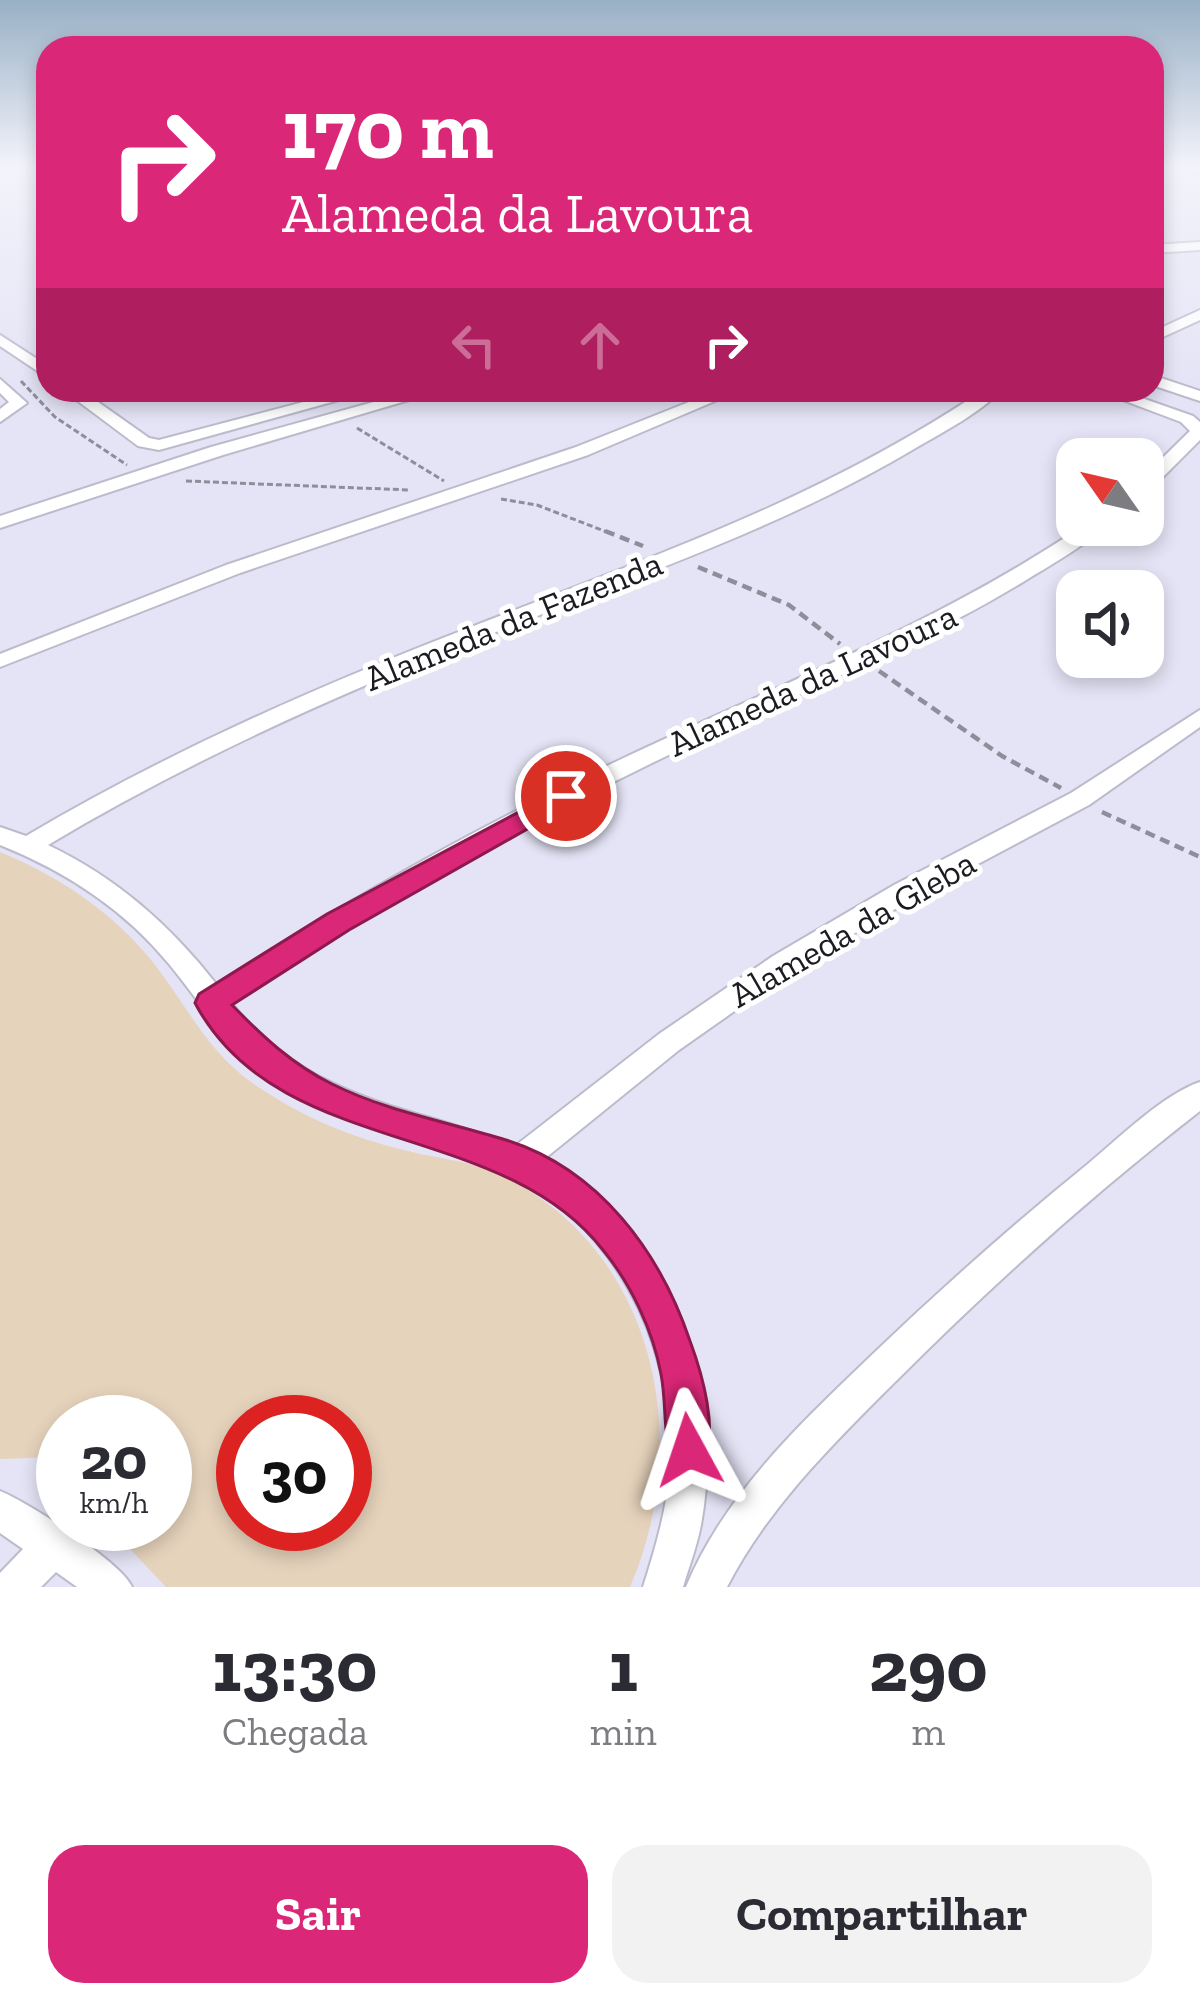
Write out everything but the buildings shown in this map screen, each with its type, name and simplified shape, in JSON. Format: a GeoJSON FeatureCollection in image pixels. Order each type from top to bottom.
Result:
{"type":"FeatureCollection","features":[{"type":"Feature","properties":{"kind":"street"},"geometry":{"type":"LineString","coordinates":[[1164,248],[1200,246]]}},
{"type":"Feature","properties":{"kind":"street"},"geometry":{"type":"LineString","coordinates":[[1164,332],[1200,314]]}},
{"type":"Feature","properties":{"kind":"street"},"geometry":{"type":"LineString","coordinates":[[0,339],[36,364]]}},
{"type":"Feature","properties":{"kind":"street"},"geometry":{"type":"LineString","coordinates":[[1164,372],[1200,384]]}},
{"type":"Feature","properties":{"kind":"street"},"geometry":{"type":"LineString","coordinates":[[0,417],[17,406],[17,397],[4,380]]}},
{"type":"Feature","properties":{"kind":"street"},"geometry":{"type":"LineString","coordinates":[[1164,384],[1200,396]]}},
{"type":"Feature","properties":{"kind":"street"},"geometry":{"type":"LineString","coordinates":[[88,402],[144,442],[159,445],[322,402]]}},
{"type":"Feature","properties":{"kind":"street"},"geometry":{"type":"LineString","coordinates":[[0,522],[394,402]]}},
{"type":"Feature","properties":{"kind":"street"},"geometry":{"type":"LineString","coordinates":[[0,661],[233,569],[613,440],[705,402]]}},
{"type":"Feature","properties":{"kind":"street","name":"Alameda da Fazenda"},"geometry":{"type":"LineString","coordinates":[[14,840],[239,734],[444,645],[671,557],[839,484],[974,402]]}},
{"type":"Feature","properties":{"kind":"street"},"geometry":{"type":"LineString","coordinates":[[1134,402],[1198,427],[1197,437],[1164,468]]}},
{"type":"Feature","properties":{"kind":"street","name":"Alameda da Lavoura"},"geometry":{"type":"LineString","coordinates":[[211,1003],[338,922],[512,824],[685,738],[863,660],[1000,588],[1064,546]]}},
{"type":"Feature","properties":{"kind":"street","name":"Alameda da Gleba"},"geometry":{"type":"LineString","coordinates":[[519,1162],[669,1042],[783,964],[903,892],[1080,799],[1200,716]]}},
{"type":"Feature","properties":{"kind":"street"},"geometry":{"type":"LineString","coordinates":[[14,840],[87,877],[141,918],[256,1052],[319,1094],[519,1162],[567,1190],[618,1239],[657,1301],[672,1337],[689,1450],[680,1532],[663,1587]]}},
{"type":"Feature","properties":{"kind":"street"},"geometry":{"type":"LineString","coordinates":[[706,1587],[749,1510],[866,1386],[1072,1195],[1200,1094]]}},
{"type":"Feature","properties":{"kind":"street"},"geometry":{"type":"LineString","coordinates":[[0,1510],[36,1533]]}},
{"type":"Feature","properties":{"kind":"street"},"geometry":{"type":"LineString","coordinates":[[14,1587],[48,1551]]}},
{"type":"Feature","properties":{"kind":"street"},"geometry":{"type":"LineString","coordinates":[[62,1551],[112,1587]]}},
{"type":"Feature","properties":{"kind":"path"},"geometry":{"type":"LineString","coordinates":[[4,380],[32,385],[36,391]]}},
{"type":"Feature","properties":{"kind":"path"},"geometry":{"type":"LineString","coordinates":[[44,402],[52,413],[102,442],[147,481],[462,490],[537,506],[671,557],[789,605],[1002,756],[1200,857]]}},
{"type":"Feature","properties":{"kind":"path"},"geometry":{"type":"LineString","coordinates":[[357,428],[462,490]]}},
{"type":"Feature","properties":{"kind":"shaded area"},"geometry":{"type":"Polygon","coordinates":[[[0,852],[70,888],[111,919],[148,956],[224,1059],[269,1094],[366,1140],[496,1173],[550,1206],[593,1247],[625,1297],[647,1351],[658,1409],[659,1469],[649,1529],[630,1587],[166,1587],[132,1551],[192,1551],[192,1395],[36,1395],[36,1458],[0,1459],[0,852]]]}},
{"type":"Feature","properties":{"kind":"route"},"geometry":{"type":"LineString","coordinates":[[566,796],[338,922],[211,1003],[256,1052],[319,1094],[397,1125],[507,1156],[567,1190],[593,1213],[639,1268],[672,1337],[687,1411],[689,1450]]}}]}
